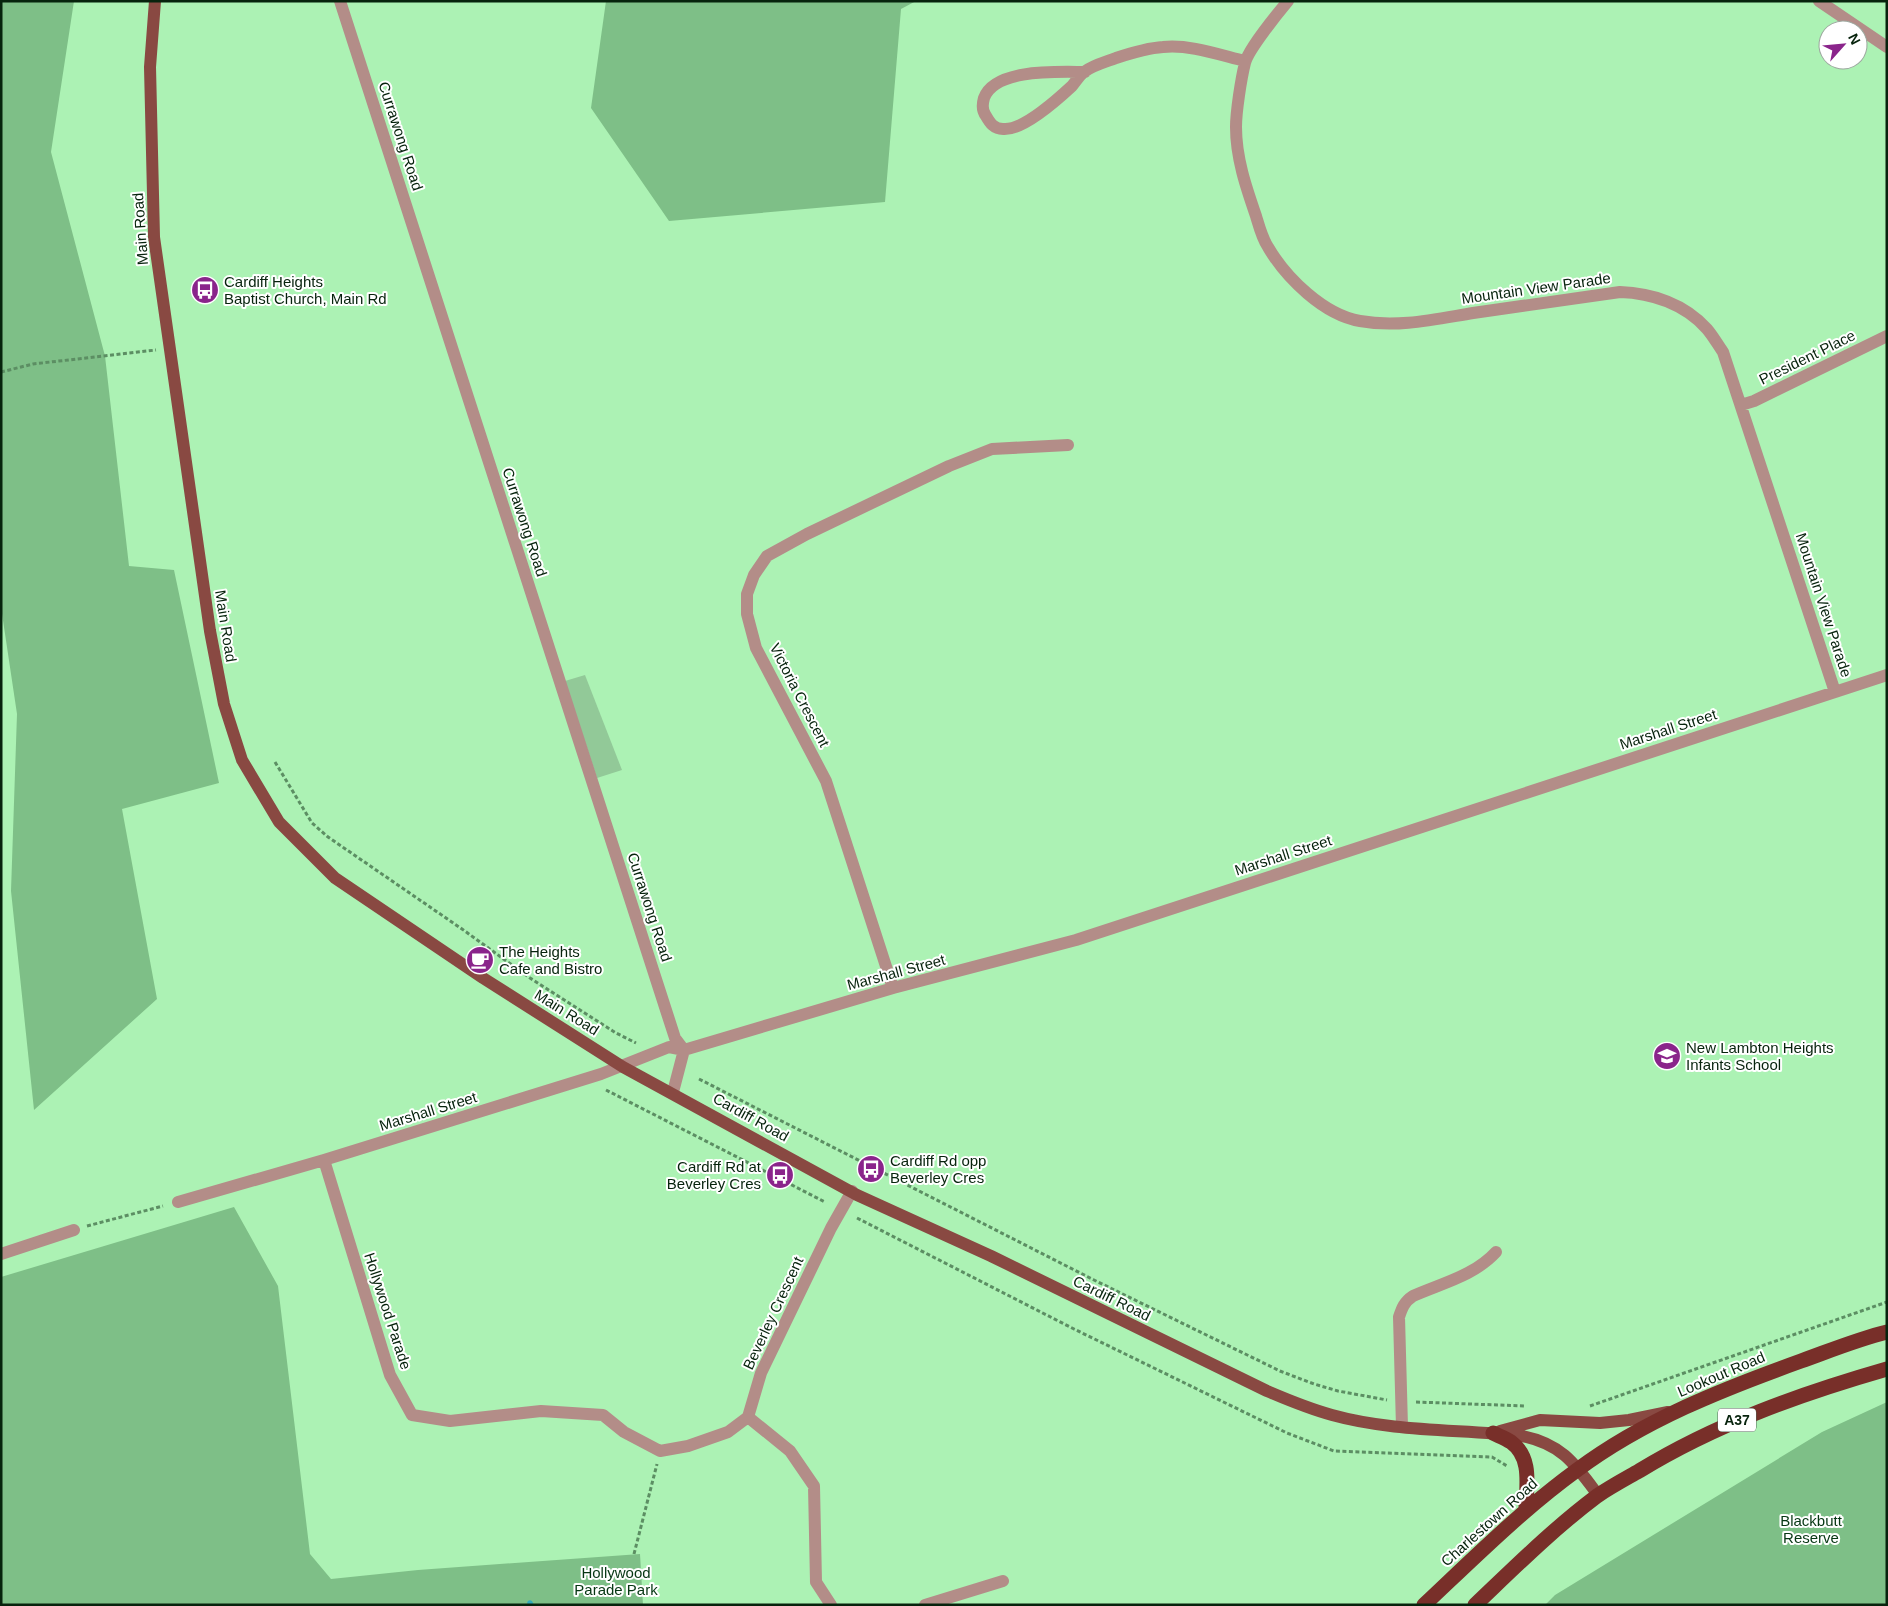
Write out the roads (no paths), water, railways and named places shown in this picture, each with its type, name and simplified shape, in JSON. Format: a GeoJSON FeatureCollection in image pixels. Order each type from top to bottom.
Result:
{"type":"FeatureCollection","features":[{"type":"Feature","properties":{"kind":"highway","name":"Lookout Road"},"geometry":{"type":"LineString","coordinates":[[1578,1468],[1622,1440],[1683,1408],[1749,1380],[1887,1332]]}},
{"type":"Feature","properties":{"kind":"highway","name":"A37"},"geometry":{"type":"LineString","coordinates":[[1476,1605],[1548,1535],[1598,1495],[1681,1446],[1745,1417],[1826,1387],[1887,1369]]}},
{"type":"Feature","properties":{"kind":"highway"},"geometry":{"type":"LineString","coordinates":[[1493,1433],[1516,1446],[1524,1461],[1528,1483],[1526,1509]]}},
{"type":"Feature","properties":{"kind":"highway","name":"Charlestown Road"},"geometry":{"type":"LineString","coordinates":[[1424,1605],[1526,1509],[1578,1468]]}},
{"type":"Feature","properties":{"kind":"main road","name":"Main Road"},"geometry":{"type":"LineString","coordinates":[[155,1],[150,67],[154,237],[210,631],[224,704],[242,760],[279,822],[335,878],[483,978],[623,1066]]}},
{"type":"Feature","properties":{"kind":"main road","name":"Cardiff Road"},"geometry":{"type":"LineString","coordinates":[[623,1066],[852,1191],[991,1256],[1267,1392],[1333,1416],[1402,1427],[1493,1433],[1535,1438],[1558,1449],[1578,1468],[1598,1495]]}},
{"type":"Feature","properties":{"kind":"main road"},"geometry":{"type":"LineString","coordinates":[[1493,1433],[1540,1420],[1600,1422],[1629,1420],[1683,1408]]}},
{"type":"Feature","properties":{"kind":"street","name":"Currawong Road"},"geometry":{"type":"LineString","coordinates":[[340,1],[675,1038],[684,1050]]}},
{"type":"Feature","properties":{"kind":"street","name":"Mountain View Parade"},"geometry":{"type":"LineString","coordinates":[[1288,1],[1245,61],[1236,126],[1239,163],[1260,229],[1268,247],[1285,270],[1305,292],[1329,309],[1360,321],[1391,324],[1620,292],[1640,292],[1662,299],[1689,312],[1708,330],[1723,352],[1835,692]]}},
{"type":"Feature","properties":{"kind":"street"},"geometry":{"type":"LineString","coordinates":[[1819,1],[1887,47]]}},
{"type":"Feature","properties":{"kind":"street"},"geometry":{"type":"LineString","coordinates":[[1085,72],[1036,73],[1001,81],[990,87],[987,92],[982,105],[983,113],[990,123],[1002,130],[1023,124],[1059,98],[1085,72],[1099,64],[1134,52],[1165,46],[1202,50],[1245,61]]}},
{"type":"Feature","properties":{"kind":"street","name":"President Place"},"geometry":{"type":"LineString","coordinates":[[1740,405],[1754,401],[1887,336]]}},
{"type":"Feature","properties":{"kind":"street","name":"Victoria Crescent"},"geometry":{"type":"LineString","coordinates":[[893,988],[826,781],[756,648],[747,614],[748,594],[754,575],[767,556],[806,534],[949,466],[992,449],[1068,445]]}},
{"type":"Feature","properties":{"kind":"street","name":"Marshall Street"},"geometry":{"type":"LineString","coordinates":[[178,1202],[324,1160],[586,1079],[623,1066],[669,1046],[684,1050],[893,988],[1076,940],[1887,675]]}},
{"type":"Feature","properties":{"kind":"street"},"geometry":{"type":"LineString","coordinates":[[673,1092],[684,1050]]}},
{"type":"Feature","properties":{"kind":"street","name":"Hollywood Parade"},"geometry":{"type":"LineString","coordinates":[[324,1160],[390,1375],[412,1414],[450,1421],[541,1411],[603,1415],[624,1432],[660,1451],[688,1446],[728,1432],[748,1417]]}},
{"type":"Feature","properties":{"kind":"street","name":"Beverley Crescent"},"geometry":{"type":"LineString","coordinates":[[748,1417],[761,1373],[831,1228],[852,1191]]}},
{"type":"Feature","properties":{"kind":"street"},"geometry":{"type":"LineString","coordinates":[[1,1254],[74,1230]]}},
{"type":"Feature","properties":{"kind":"street"},"geometry":{"type":"LineString","coordinates":[[1402,1427],[1399,1318],[1402,1307],[1413,1296],[1474,1271],[1486,1263],[1496,1252]]}},
{"type":"Feature","properties":{"kind":"street"},"geometry":{"type":"LineString","coordinates":[[748,1417],[790,1451],[814,1486],[816,1582],[831,1605]]}},
{"type":"Feature","properties":{"kind":"street"},"geometry":{"type":"LineString","coordinates":[[925,1605],[1003,1582]]}},
{"type":"Feature","properties":{"kind":"place","name":"Cardiff Heights Baptist Church, Main Rd"},"geometry":{"type":"Point","coordinates":[205,290]}},
{"type":"Feature","properties":{"kind":"place","name":"The Heights Cafe and Bistro"},"geometry":{"type":"Point","coordinates":[480,960]}},
{"type":"Feature","properties":{"kind":"place","name":"New Lambton Heights Infants School"},"geometry":{"type":"Point","coordinates":[1667,1056]}},
{"type":"Feature","properties":{"kind":"place","name":"Cardiff Rd opp Beverley Cres"},"geometry":{"type":"Point","coordinates":[871,1169]}},
{"type":"Feature","properties":{"kind":"place","name":"Cardiff Rd at Beverley Cres"},"geometry":{"type":"Point","coordinates":[780,1175]}},
{"type":"Feature","properties":{"kind":"park label","name":"Blackbutt Reserve"},"geometry":{"type":"Point","coordinates":[1811,1528]}},
{"type":"Feature","properties":{"kind":"park label","name":"Hollywood Parade Park"},"geometry":{"type":"Point","coordinates":[616,1580]}}]}
